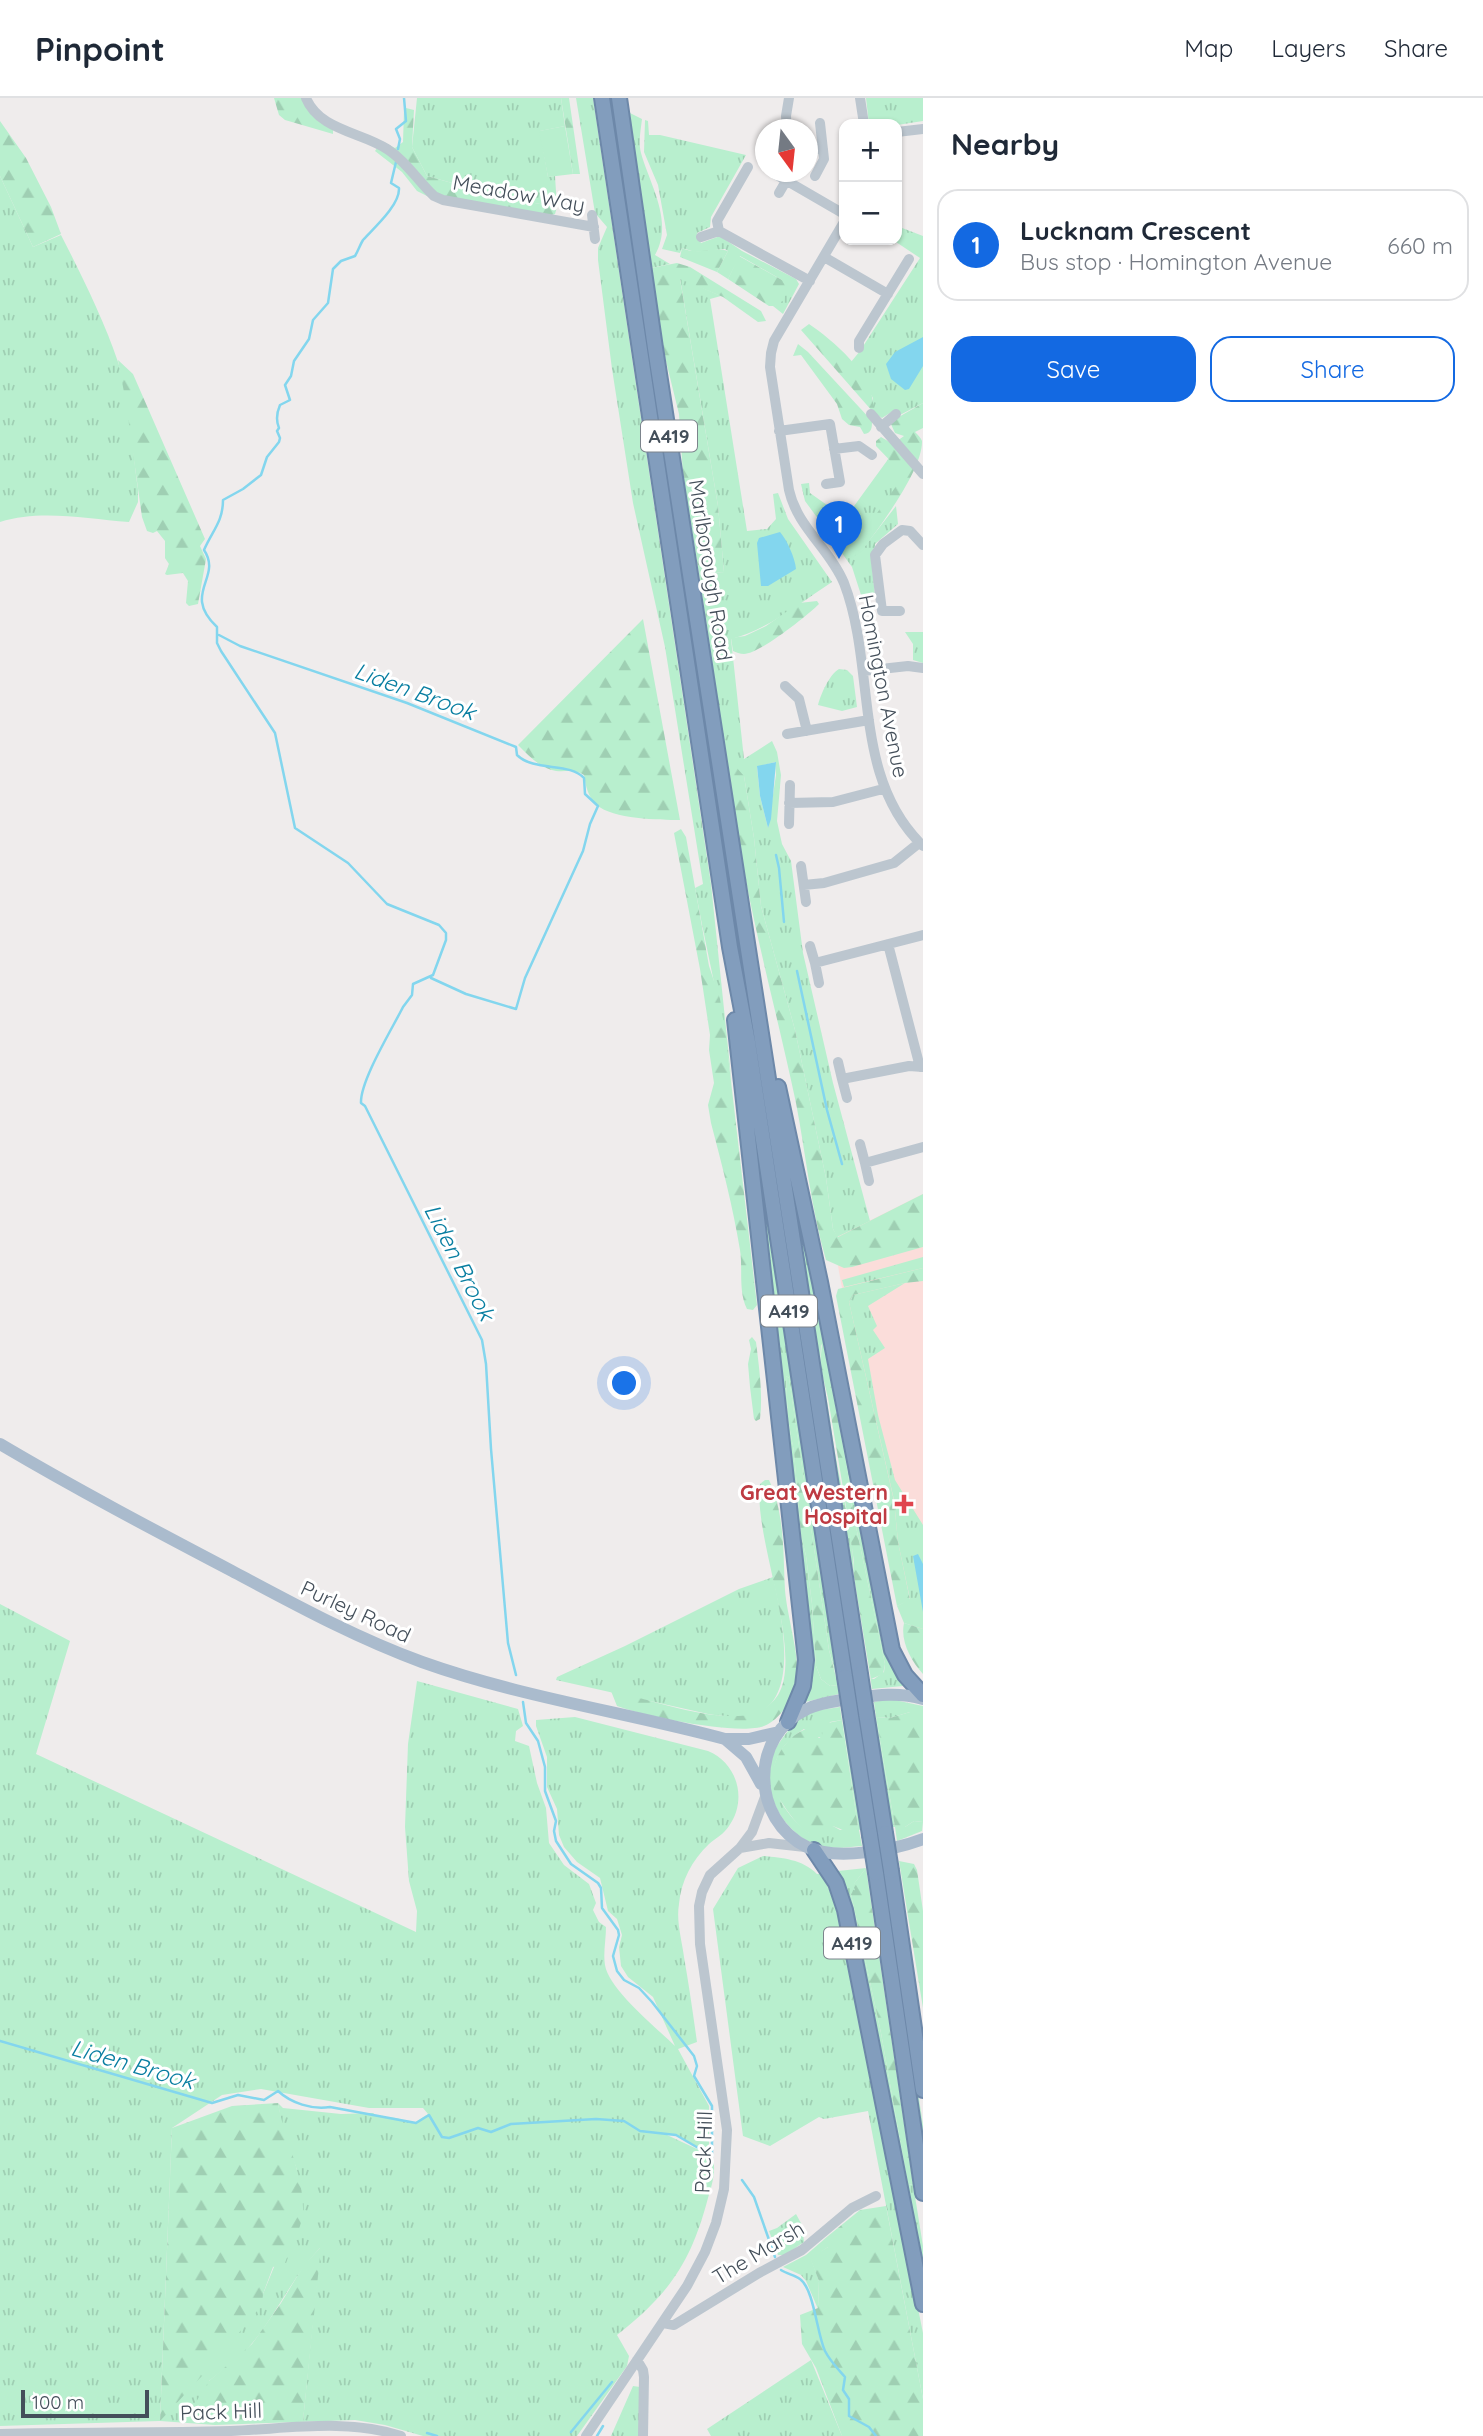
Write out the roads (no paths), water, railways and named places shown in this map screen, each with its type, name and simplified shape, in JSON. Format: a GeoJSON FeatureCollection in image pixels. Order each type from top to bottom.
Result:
{"type":"FeatureCollection","features":[{"type":"Feature","properties":{"kind":"highway","name":"Marlborough Road"},"geometry":{"type":"LineString","coordinates":[[602,98],[730,947]]}},
{"type":"Feature","properties":{"kind":"highway","name":"Marlborough Road"},"geometry":{"type":"LineString","coordinates":[[619,98],[751,966]]}},
{"type":"Feature","properties":{"kind":"highway","name":"A419"},"geometry":{"type":"LineString","coordinates":[[730,947],[853,1675]]}},
{"type":"Feature","properties":{"kind":"highway","name":"A419"},"geometry":{"type":"LineString","coordinates":[[730,947],[731,986],[806,1660],[803,1686],[783,1727]]}},
{"type":"Feature","properties":{"kind":"highway","name":"A419"},"geometry":{"type":"LineString","coordinates":[[751,966],[853,1675],[870,1835],[883,1872],[923,2090]]}},
{"type":"Feature","properties":{"kind":"highway","name":"A419"},"geometry":{"type":"LineString","coordinates":[[751,966],[820,1282],[892,1650],[905,1675],[923,1697]]}},
{"type":"Feature","properties":{"kind":"highway","name":"A419"},"geometry":{"type":"LineString","coordinates":[[858,1715],[885,1833],[883,1872],[923,2193]]}},
{"type":"Feature","properties":{"kind":"highway","name":"A419"},"geometry":{"type":"LineString","coordinates":[[810,1848],[836,1883],[845,1910],[923,2304]]}},
{"type":"Feature","properties":{"kind":"main road","name":"Purley Road"},"geometry":{"type":"LineString","coordinates":[[0,1444],[122,1514],[296,1605],[383,1647],[491,1684],[724,1739],[748,1739],[783,1727],[806,1709],[840,1700],[888,1694],[923,1697]]}},
{"type":"Feature","properties":{"kind":"main road"},"geometry":{"type":"LineString","coordinates":[[764,1793],[763,1774],[767,1756],[783,1727]]}},
{"type":"Feature","properties":{"kind":"main road","name":"Purley Road"},"geometry":{"type":"LineString","coordinates":[[724,1739],[746,1756],[781,1828],[810,1848]]}},
{"type":"Feature","properties":{"kind":"main road"},"geometry":{"type":"LineString","coordinates":[[810,1848],[845,1853],[923,1839]]}},
{"type":"Feature","properties":{"kind":"street","name":"Meadow Way"},"geometry":{"type":"LineString","coordinates":[[306,98],[314,112],[327,122],[389,150],[428,190],[443,200],[594,227]]}},
{"type":"Feature","properties":{"kind":"street"},"geometry":{"type":"LineString","coordinates":[[786,119],[789,98]]}},
{"type":"Feature","properties":{"kind":"street"},"geometry":{"type":"LineString","coordinates":[[860,98],[863,119]]}},
{"type":"Feature","properties":{"kind":"street"},"geometry":{"type":"LineString","coordinates":[[818,171],[823,163],[820,123]]}},
{"type":"Feature","properties":{"kind":"street"},"geometry":{"type":"LineString","coordinates":[[902,131],[923,129]]}},
{"type":"Feature","properties":{"kind":"street"},"geometry":{"type":"LineString","coordinates":[[818,149],[823,149]]}},
{"type":"Feature","properties":{"kind":"street"},"geometry":{"type":"LineString","coordinates":[[719,231],[717,221],[748,167]]}},
{"type":"Feature","properties":{"kind":"street"},"geometry":{"type":"LineString","coordinates":[[779,192],[785,182]]}},
{"type":"Feature","properties":{"kind":"street"},"geometry":{"type":"LineString","coordinates":[[788,182],[839,211]]}},
{"type":"Feature","properties":{"kind":"street","name":"Meadow Way"},"geometry":{"type":"LineString","coordinates":[[592,215],[595,239]]}},
{"type":"Feature","properties":{"kind":"street"},"geometry":{"type":"LineString","coordinates":[[701,237],[719,231],[810,281]]}},
{"type":"Feature","properties":{"kind":"street","name":"Homington Avenue"},"geometry":{"type":"LineString","coordinates":[[839,231],[771,349],[779,431],[792,500],[798,515],[834,564],[843,581],[856,631],[869,720],[883,789],[921,845]]}},
{"type":"Feature","properties":{"kind":"street"},"geometry":{"type":"LineString","coordinates":[[824,257],[888,294]]}},
{"type":"Feature","properties":{"kind":"street"},"geometry":{"type":"LineString","coordinates":[[859,348],[859,341],[909,259]]}},
{"type":"Feature","properties":{"kind":"street"},"geometry":{"type":"LineString","coordinates":[[871,414],[923,474]]}},
{"type":"Feature","properties":{"kind":"street"},"geometry":{"type":"LineString","coordinates":[[881,426],[896,414]]}},
{"type":"Feature","properties":{"kind":"street"},"geometry":{"type":"LineString","coordinates":[[779,431],[830,424],[839,482],[826,484]]}},
{"type":"Feature","properties":{"kind":"street"},"geometry":{"type":"LineString","coordinates":[[834,449],[859,446],[872,455]]}},
{"type":"Feature","properties":{"kind":"street"},"geometry":{"type":"LineString","coordinates":[[900,611],[883,611],[875,555],[883,544],[902,530],[910,531],[923,545]]}},
{"type":"Feature","properties":{"kind":"street"},"geometry":{"type":"LineString","coordinates":[[863,671],[908,666],[923,668]]}},
{"type":"Feature","properties":{"kind":"street"},"geometry":{"type":"LineString","coordinates":[[785,686],[799,699],[807,731]]}},
{"type":"Feature","properties":{"kind":"street"},"geometry":{"type":"LineString","coordinates":[[787,734],[869,720]]}},
{"type":"Feature","properties":{"kind":"street"},"geometry":{"type":"LineString","coordinates":[[789,824],[790,785]]}},
{"type":"Feature","properties":{"kind":"street"},"geometry":{"type":"LineString","coordinates":[[789,803],[833,802],[883,789]]}},
{"type":"Feature","properties":{"kind":"street"},"geometry":{"type":"LineString","coordinates":[[804,885],[824,883],[894,863],[921,845]]}},
{"type":"Feature","properties":{"kind":"street"},"geometry":{"type":"LineString","coordinates":[[801,866],[806,902]]}},
{"type":"Feature","properties":{"kind":"street"},"geometry":{"type":"LineString","coordinates":[[815,963],[923,935]]}},
{"type":"Feature","properties":{"kind":"street"},"geometry":{"type":"LineString","coordinates":[[842,1079],[909,1066],[922,1067],[888,944]]}},
{"type":"Feature","properties":{"kind":"street"},"geometry":{"type":"LineString","coordinates":[[810,946],[819,983]]}},
{"type":"Feature","properties":{"kind":"street"},"geometry":{"type":"LineString","coordinates":[[838,1062],[847,1098]]}},
{"type":"Feature","properties":{"kind":"street"},"geometry":{"type":"LineString","coordinates":[[860,1144],[869,1181]]}},
{"type":"Feature","properties":{"kind":"street"},"geometry":{"type":"LineString","coordinates":[[865,1163],[923,1147]]}},
{"type":"Feature","properties":{"kind":"street","name":"Pack Hill"},"geometry":{"type":"LineString","coordinates":[[586,2436],[663,2323],[705,2252],[716,2222],[727,2158],[727,2130],[699,1937],[698,1913],[702,1892],[710,1875],[740,1848],[755,1825],[764,1793]]}},
{"type":"Feature","properties":{"kind":"street"},"geometry":{"type":"LineString","coordinates":[[740,1848],[769,1843],[810,1848]]}},
{"type":"Feature","properties":{"kind":"street","name":"The Marsh"},"geometry":{"type":"LineString","coordinates":[[663,2323],[674,2325],[759,2273],[796,2255],[849,2211],[872,2201]]}},
{"type":"Feature","properties":{"kind":"street"},"geometry":{"type":"LineString","coordinates":[[637,2360],[644,2377],[643,2436]]}},
{"type":"Feature","properties":{"kind":"street","name":"Pack Hill"},"geometry":{"type":"LineString","coordinates":[[0,2434],[159,2433],[348,2427],[401,2436]]}},
{"type":"Feature","properties":{"kind":"water"},"geometry":{"type":"Polygon","coordinates":[[[923,337],[923,366],[909,389],[905,390],[891,379],[886,364],[895,352],[923,337]]]}},
{"type":"Feature","properties":{"kind":"water"},"geometry":{"type":"Polygon","coordinates":[[[780,532],[790,549],[796,569],[768,586],[761,586],[757,543],[759,538],[780,532]]]}},
{"type":"Feature","properties":{"kind":"water"},"geometry":{"type":"Polygon","coordinates":[[[776,762],[768,828],[760,796],[757,766],[776,762]]]}},
{"type":"Feature","properties":{"kind":"water"},"geometry":{"type":"Polygon","coordinates":[[[918,1554],[923,1564],[923,1612],[913,1556],[918,1554]]]}},
{"type":"Feature","properties":{"kind":"waterway","name":"Liden Brook"},"geometry":{"type":"LineString","coordinates":[[398,149],[400,139],[396,129],[406,121],[404,98]]}},
{"type":"Feature","properties":{"kind":"waterway","name":"Liden Brook"},"geometry":{"type":"LineString","coordinates":[[396,162],[391,183],[399,188],[395,202],[386,216],[363,240],[355,256],[341,261],[333,269],[328,303],[313,320],[309,339],[294,361],[291,376],[285,385],[290,400],[280,405],[278,414],[279,442],[267,457],[261,475],[223,500],[219,520],[204,550],[209,560],[209,569],[202,605],[217,627],[217,643],[221,651],[275,733],[295,828],[348,863],[387,904],[439,925],[446,933],[433,975],[413,984],[412,995],[371,1069],[361,1103],[365,1106],[482,1340],[508,1643],[516,1675]]}},
{"type":"Feature","properties":{"kind":"waterway","name":"Liden Brook"},"geometry":{"type":"LineString","coordinates":[[219,635],[240,646],[407,703],[516,747],[517,755],[533,764],[570,770],[584,778],[585,794],[598,806],[583,851],[525,978],[516,1009],[466,994],[431,978]]}},
{"type":"Feature","properties":{"kind":"waterway"},"geometry":{"type":"LineString","coordinates":[[776,855],[784,922]]}},
{"type":"Feature","properties":{"kind":"waterway"},"geometry":{"type":"LineString","coordinates":[[797,971],[827,1110],[842,1164]]}},
{"type":"Feature","properties":{"kind":"waterway","name":"Liden Brook"},"geometry":{"type":"LineString","coordinates":[[523,1702],[526,1723],[538,1741],[545,1767],[545,1791],[556,1821],[556,1841],[571,1864],[601,1888],[602,1908],[619,1935],[613,1956],[617,1971],[652,2002],[694,2056],[697,2066],[694,2076],[712,2106],[712,2156]]}},
{"type":"Feature","properties":{"kind":"waterway","name":"Liden Brook"},"geometry":{"type":"LineString","coordinates":[[0,2041],[212,2103],[238,2095],[264,2100],[278,2091],[302,2105],[330,2107],[416,2123],[429,2115],[442,2137],[449,2138],[478,2128],[491,2132],[511,2124],[596,2119],[624,2121],[640,2131],[676,2135],[712,2156]]}},
{"type":"Feature","properties":{"kind":"waterway","name":"Liden Brook"},"geometry":{"type":"LineString","coordinates":[[742,2180],[754,2197],[775,2257]]}},
{"type":"Feature","properties":{"kind":"waterway","name":"Liden Brook"},"geometry":{"type":"LineString","coordinates":[[781,2270],[805,2284],[825,2351],[845,2377],[843,2390],[849,2399],[849,2416],[869,2427],[876,2436]]}},
{"type":"Feature","properties":{"kind":"waterway"},"geometry":{"type":"LineString","coordinates":[[571,2432],[612,2382]]}},
{"type":"Feature","properties":{"kind":"waterway"},"geometry":{"type":"LineString","coordinates":[[597,2436],[603,2426]]}},
{"type":"Feature","properties":{"kind":"waterway"},"geometry":{"type":"LineString","coordinates":[[427,2433],[437,2436]]}},
{"type":"Feature","properties":{"kind":"place","name":"Lucknam Crescent"},"geometry":{"type":"Point","coordinates":[839,559]}},
{"type":"Feature","properties":{"kind":"place","name":"Great Western Hospital"},"geometry":{"type":"Point","coordinates":[904,1504]}}]}
